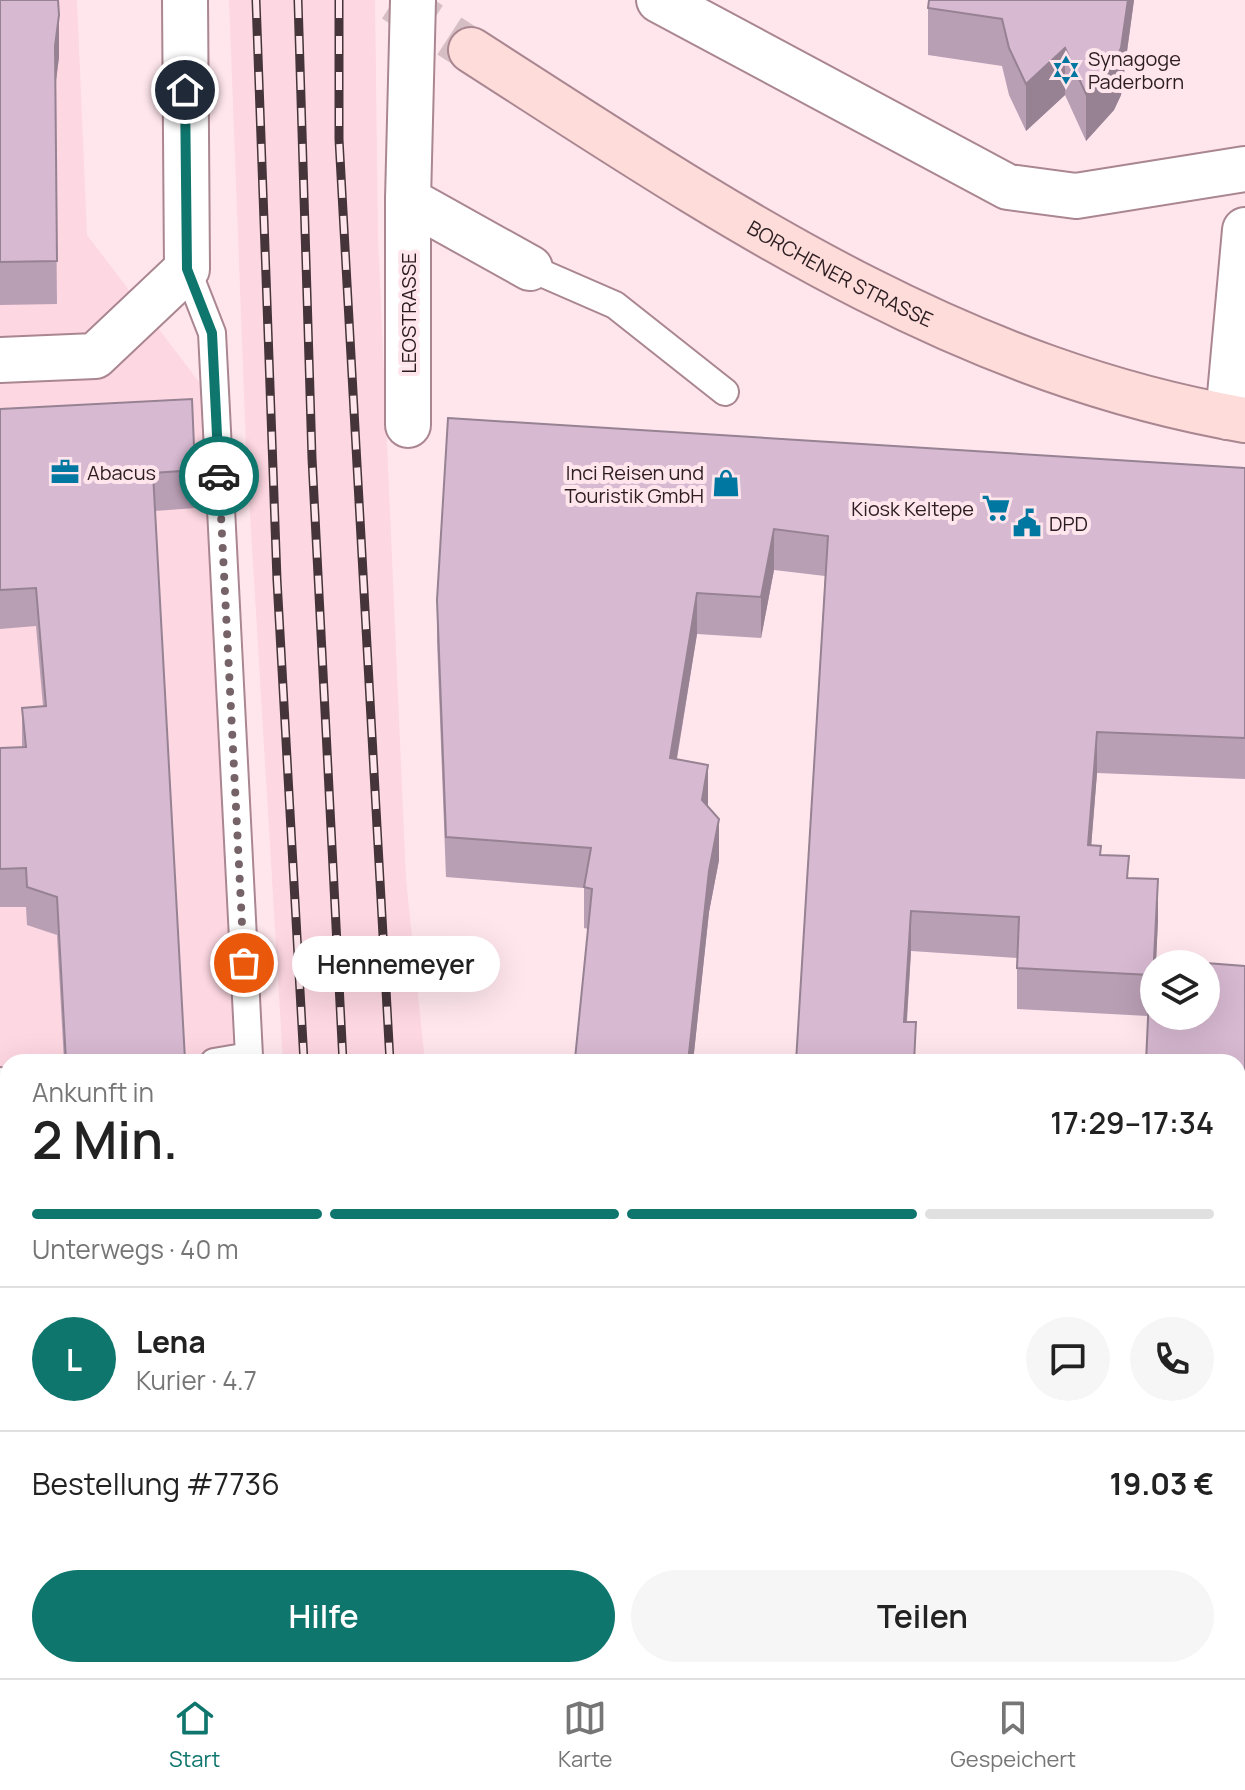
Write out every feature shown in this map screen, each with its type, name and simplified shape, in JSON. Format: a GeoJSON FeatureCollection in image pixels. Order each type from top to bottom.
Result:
{"type":"FeatureCollection","features":[{"type":"Feature","properties":{"kind":"main road","name":"BORCHENER STRASSE"},"geometry":{"type":"LineString","coordinates":[[471,50],[719,209],[837,276],[911,313],[1007,355],[1064,374],[1237,419]]}},
{"type":"Feature","properties":{"kind":"street"},"geometry":{"type":"LineString","coordinates":[[0,360],[95,356],[187,269],[185,0]]}},
{"type":"Feature","properties":{"kind":"street","name":"LEOSTRASSE"},"geometry":{"type":"LineString","coordinates":[[408,425],[408,200],[413,0]]}},
{"type":"Feature","properties":{"kind":"street"},"geometry":{"type":"LineString","coordinates":[[659,0],[1008,187],[1076,196],[1245,169]]}},
{"type":"Feature","properties":{"kind":"street"},"geometry":{"type":"LineString","coordinates":[[408,200],[530,268]]}},
{"type":"Feature","properties":{"kind":"street"},"geometry":{"type":"LineString","coordinates":[[1237,419],[1245,230]]}},
{"type":"Feature","properties":{"kind":"lane"},"geometry":{"type":"LineString","coordinates":[[530,268],[615,305],[725,392]]}},
{"type":"Feature","properties":{"kind":"lane"},"geometry":{"type":"LineString","coordinates":[[187,269],[212,333],[249,1054]]}},
{"type":"Feature","properties":{"kind":"shaded area"},"geometry":{"type":"Polygon","coordinates":[[[0,0],[77,0],[87,235],[203,387],[234,1054],[0,1054],[0,0]]]}},
{"type":"Feature","properties":{"kind":"shaded area"},"geometry":{"type":"Polygon","coordinates":[[[229,0],[375,0],[378,236],[406,879],[424,1054],[283,1054],[246,447],[229,0]]]}},
{"type":"Feature","properties":{"kind":"building"},"geometry":{"type":"Polygon","coordinates":[[[0,0],[58,0],[55,46],[57,261],[0,262],[0,0]]]}},
{"type":"Feature","properties":{"kind":"building"},"geometry":{"type":"Polygon","coordinates":[[[929,0],[1128,0],[1121,48],[1114,63],[1086,94],[1065,48],[1026,84],[1009,48],[1002,19],[928,8],[929,0]]]}},
{"type":"Feature","properties":{"kind":"building"},"geometry":{"type":"Polygon","coordinates":[[[192,399],[195,470],[153,473],[185,1054],[66,1054],[57,897],[27,887],[26,868],[0,869],[0,748],[26,747],[22,708],[46,706],[36,588],[0,590],[0,409],[192,399]]]}},
{"type":"Feature","properties":{"kind":"building"},"geometry":{"type":"Polygon","coordinates":[[[448,418],[1245,468],[1245,738],[1097,732],[1088,845],[1101,846],[1100,855],[1129,856],[1127,878],[1158,879],[1154,950],[1140,950],[1140,974],[1017,968],[1019,917],[911,911],[904,1022],[916,1022],[914,1054],[796,1054],[828,536],[774,529],[761,597],[697,593],[670,758],[708,765],[702,800],[719,819],[709,871],[689,1054],[576,1054],[592,889],[584,887],[591,848],[446,837],[437,600],[448,418]]]}},
{"type":"Feature","properties":{"kind":"building"},"geometry":{"type":"Polygon","coordinates":[[[1220,964],[1245,966],[1245,1054],[1146,1054],[1147,1030],[1220,1030],[1220,964]]]}},
{"type":"Feature","properties":{"kind":"tunnel"},"geometry":{"type":"LineString","coordinates":[[394,0],[471,50]]}},
{"type":"Feature","properties":{"kind":"railway"},"geometry":{"type":"LineString","coordinates":[[256,0],[277,580],[304,1054]]}},
{"type":"Feature","properties":{"kind":"railway"},"geometry":{"type":"LineString","coordinates":[[298,0],[312,458],[343,1054]]}},
{"type":"Feature","properties":{"kind":"railway"},"geometry":{"type":"LineString","coordinates":[[339,0],[339,139],[390,1054]]}},
{"type":"Feature","properties":{"kind":"way so far"},"geometry":{"type":"LineString","coordinates":[[219,476],[244,963]]}},
{"type":"Feature","properties":{"kind":"place","name":"Synagoge Paderborn"},"geometry":{"type":"Point","coordinates":[1066,70]}},
{"type":"Feature","properties":{"kind":"place","name":"Abacus"},"geometry":{"type":"Point","coordinates":[65,472]}},
{"type":"Feature","properties":{"kind":"place","name":"Inci Reisen und Touristik GmbH"},"geometry":{"type":"Point","coordinates":[726,483]}},
{"type":"Feature","properties":{"kind":"place","name":"Kiosk Keltepe"},"geometry":{"type":"Point","coordinates":[996,508]}},
{"type":"Feature","properties":{"kind":"place","name":"DPD"},"geometry":{"type":"Point","coordinates":[1027,523]}},
{"type":"Feature","properties":{"kind":"place","name":"Hennemeyer"},"geometry":{"type":"Point","coordinates":[244,963]}},
{"type":"Feature","properties":{"kind":"route"},"geometry":{"type":"LineString","coordinates":[[185,90],[187,269],[212,333],[219,476]]}}]}
